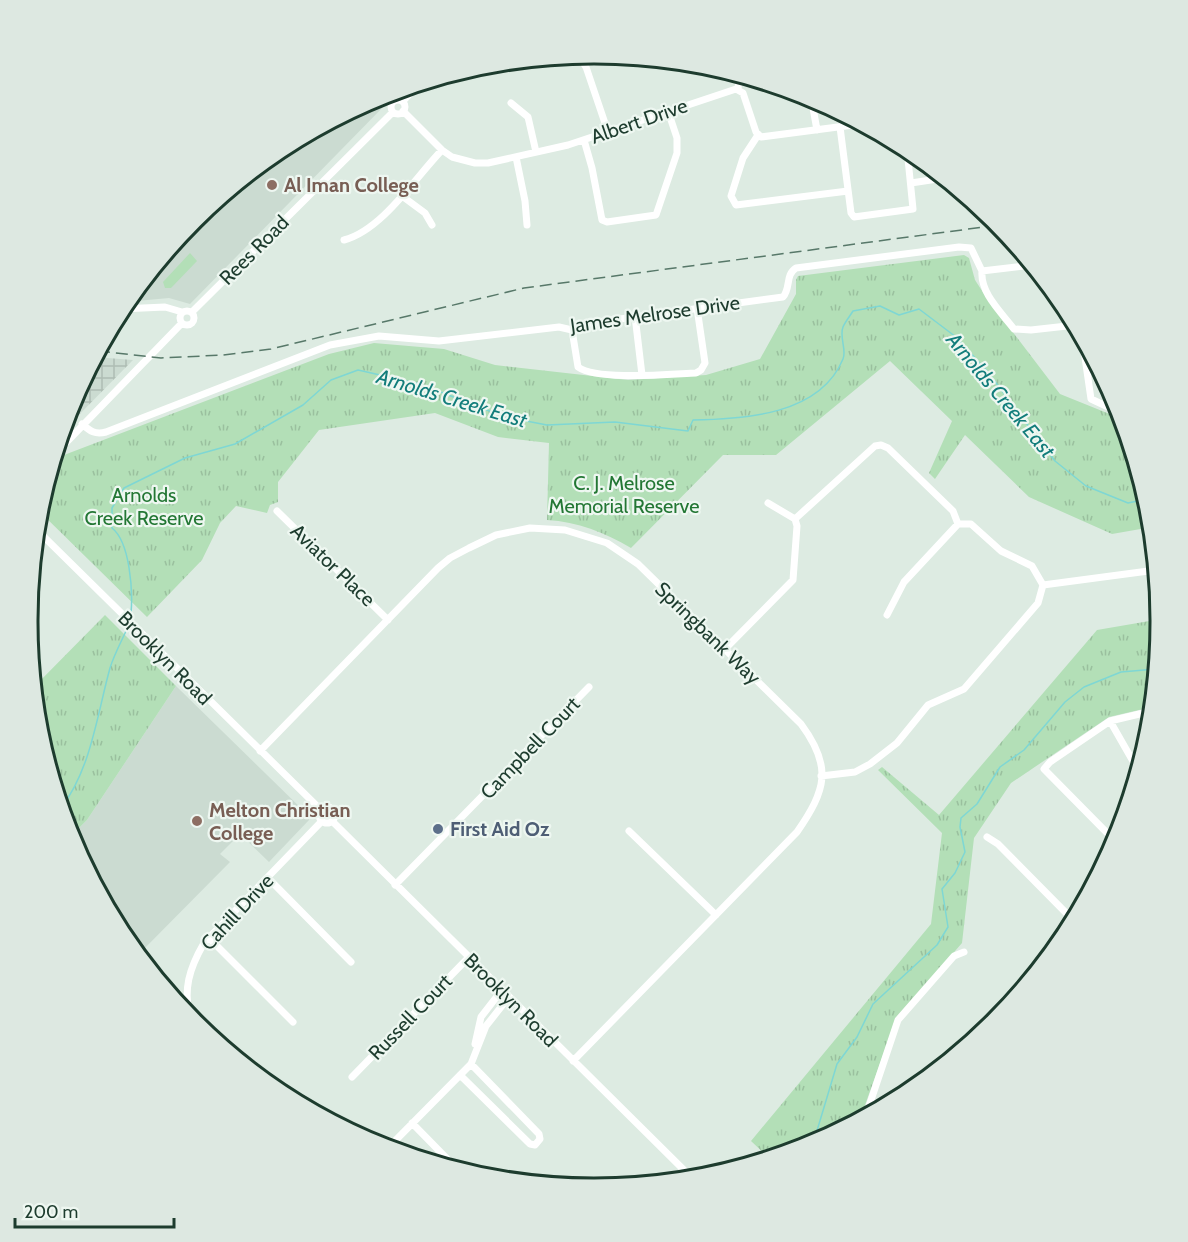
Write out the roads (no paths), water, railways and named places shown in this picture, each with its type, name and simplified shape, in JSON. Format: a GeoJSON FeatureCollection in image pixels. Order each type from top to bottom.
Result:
{"type":"FeatureCollection","features":[{"type":"Feature","properties":{"kind":"street"},"geometry":{"type":"LineString","coordinates":[[585,65],[608,132]]}},
{"type":"Feature","properties":{"kind":"street"},"geometry":{"type":"LineString","coordinates":[[738,83],[738,89],[743,93],[758,135],[740,167],[731,196],[736,205],[849,191]]}},
{"type":"Feature","properties":{"kind":"street","name":"Albert Drive"},"geometry":{"type":"LineString","coordinates":[[403,111],[442,150],[452,157],[476,163],[516,157],[584,140],[738,89]]}},
{"type":"Feature","properties":{"kind":"street"},"geometry":{"type":"LineString","coordinates":[[393,103],[391,108],[397,114],[403,111],[403,101],[407,97]]}},
{"type":"Feature","properties":{"kind":"street"},"geometry":{"type":"LineString","coordinates":[[397,101],[403,101]]}},
{"type":"Feature","properties":{"kind":"street"},"geometry":{"type":"LineString","coordinates":[[511,103],[528,117],[536,152]]}},
{"type":"Feature","properties":{"kind":"street"},"geometry":{"type":"LineString","coordinates":[[813,110],[817,130]]}},
{"type":"Feature","properties":{"kind":"street"},"geometry":{"type":"LineString","coordinates":[[584,140],[602,220],[607,222],[656,215],[677,153],[677,138],[668,111]]}},
{"type":"Feature","properties":{"kind":"street","name":"Rees Road"},"geometry":{"type":"LineString","coordinates":[[192,312],[393,112]]}},
{"type":"Feature","properties":{"kind":"street"},"geometry":{"type":"LineString","coordinates":[[758,135],[764,137],[847,126]]}},
{"type":"Feature","properties":{"kind":"street"},"geometry":{"type":"LineString","coordinates":[[840,127],[854,217],[899,213],[909,211],[914,207],[909,162]]}},
{"type":"Feature","properties":{"kind":"street"},"geometry":{"type":"LineString","coordinates":[[344,240],[357,237],[402,196],[442,150]]}},
{"type":"Feature","properties":{"kind":"street"},"geometry":{"type":"LineString","coordinates":[[516,157],[525,201],[527,225]]}},
{"type":"Feature","properties":{"kind":"street"},"geometry":{"type":"LineString","coordinates":[[911,183],[934,180]]}},
{"type":"Feature","properties":{"kind":"street"},"geometry":{"type":"LineString","coordinates":[[402,196],[425,213],[432,225]]}},
{"type":"Feature","properties":{"kind":"street","name":"James Melrose Drive"},"geometry":{"type":"LineString","coordinates":[[82,424],[90,432],[99,434],[106,432],[319,349],[379,336],[439,340],[559,327],[572,330],[583,324],[783,297],[787,290],[790,273],[796,268],[959,247],[971,248],[982,271]]}},
{"type":"Feature","properties":{"kind":"street"},"geometry":{"type":"LineString","coordinates":[[1022,266],[982,271],[981,283],[1014,329],[1031,330],[1066,326]]}},
{"type":"Feature","properties":{"kind":"street"},"geometry":{"type":"LineString","coordinates":[[133,308],[165,307],[182,312],[192,312],[193,322],[187,325],[182,323]]}},
{"type":"Feature","properties":{"kind":"street"},"geometry":{"type":"LineString","coordinates":[[572,330],[578,367],[581,369],[613,374],[642,375],[701,370],[705,363],[697,308]]}},
{"type":"Feature","properties":{"kind":"street"},"geometry":{"type":"LineString","coordinates":[[182,312],[180,319],[182,323]]}},
{"type":"Feature","properties":{"kind":"street"},"geometry":{"type":"LineString","coordinates":[[635,316],[642,375]]}},
{"type":"Feature","properties":{"kind":"street"},"geometry":{"type":"LineString","coordinates":[[68,440],[182,323]]}},
{"type":"Feature","properties":{"kind":"street"},"geometry":{"type":"LineString","coordinates":[[1085,361],[1091,399],[1107,407]]}},
{"type":"Feature","properties":{"kind":"street"},"geometry":{"type":"LineString","coordinates":[[795,519],[875,446],[881,445],[888,448],[953,511],[958,524]]}},
{"type":"Feature","properties":{"kind":"street"},"geometry":{"type":"LineString","coordinates":[[725,649],[793,580],[797,526],[795,519],[768,503]]}},
{"type":"Feature","properties":{"kind":"street","name":"Aviator Place"},"geometry":{"type":"LineString","coordinates":[[277,511],[388,620]]}},
{"type":"Feature","properties":{"kind":"street"},"geometry":{"type":"LineString","coordinates":[[821,776],[855,772],[870,764],[897,743],[928,705],[964,689],[1038,603],[1043,585],[1032,566],[1001,551],[971,524],[958,524],[904,582],[887,615]]}},
{"type":"Feature","properties":{"kind":"street","name":"Springbank Way"},"geometry":{"type":"LineString","coordinates":[[260,751],[450,558],[496,535],[531,528],[565,530],[607,543],[638,564],[801,724],[816,744],[822,791],[797,832],[573,1061]]}},
{"type":"Feature","properties":{"kind":"street","name":"Brooklyn Road"},"geometry":{"type":"LineString","coordinates":[[44,537],[321,810]]}},
{"type":"Feature","properties":{"kind":"street"},"geometry":{"type":"LineString","coordinates":[[1043,585],[1148,571]]}},
{"type":"Feature","properties":{"kind":"street","name":"Campbell Court"},"geometry":{"type":"LineString","coordinates":[[395,885],[589,687]]}},
{"type":"Feature","properties":{"kind":"street"},"geometry":{"type":"LineString","coordinates":[[1108,834],[1044,769],[1050,762],[1110,721],[1143,713]]}},
{"type":"Feature","properties":{"kind":"street"},"geometry":{"type":"LineString","coordinates":[[1110,721],[1133,761]]}},
{"type":"Feature","properties":{"kind":"street"},"geometry":{"type":"LineString","coordinates":[[328,807],[332,810],[334,817],[332,821],[322,821],[319,814],[321,810],[328,807]]}},
{"type":"Feature","properties":{"kind":"street","name":"Cahill Drive"},"geometry":{"type":"LineString","coordinates":[[184,996],[192,964],[209,938],[322,821]]}},
{"type":"Feature","properties":{"kind":"street","name":"Brooklyn Road"},"geometry":{"type":"LineString","coordinates":[[332,821],[684,1170]]}},
{"type":"Feature","properties":{"kind":"street"},"geometry":{"type":"LineString","coordinates":[[629,831],[716,915]]}},
{"type":"Feature","properties":{"kind":"street"},"geometry":{"type":"LineString","coordinates":[[987,837],[998,844],[1067,914]]}},
{"type":"Feature","properties":{"kind":"street"},"geometry":{"type":"LineString","coordinates":[[267,878],[351,962]]}},
{"type":"Feature","properties":{"kind":"street"},"geometry":{"type":"LineString","coordinates":[[209,938],[293,1022]]}},
{"type":"Feature","properties":{"kind":"street"},"geometry":{"type":"LineString","coordinates":[[870,1104],[898,1020],[954,956],[964,952]]}},
{"type":"Feature","properties":{"kind":"street","name":"Russell Court"},"geometry":{"type":"LineString","coordinates":[[352,1077],[469,957]]}},
{"type":"Feature","properties":{"kind":"street"},"geometry":{"type":"LineString","coordinates":[[395,1140],[471,1064],[479,1025],[502,990]]}},
{"type":"Feature","properties":{"kind":"street"},"geometry":{"type":"LineString","coordinates":[[489,1012],[509,996]]}},
{"type":"Feature","properties":{"kind":"street"},"geometry":{"type":"LineString","coordinates":[[460,1074],[530,1144],[535,1145],[540,1140],[539,1134],[471,1064]]}},
{"type":"Feature","properties":{"kind":"street"},"geometry":{"type":"LineString","coordinates":[[502,1116],[511,1107]]}},
{"type":"Feature","properties":{"kind":"street"},"geometry":{"type":"LineString","coordinates":[[412,1123],[446,1158]]}},
{"type":"Feature","properties":{"kind":"waterway","name":"Arnolds Creek East"},"geometry":{"type":"LineString","coordinates":[[131,613],[129,568],[123,544],[112,528],[112,508],[124,488],[185,458],[235,444],[303,405],[331,380],[358,370],[420,384],[505,417],[547,425],[615,422],[688,431],[693,420],[757,415],[799,403],[817,392],[832,378],[843,359],[842,331],[853,311],[880,306],[899,315],[919,309],[956,337],[987,371],[1055,461],[1086,486],[1128,503],[1137,501]]}},
{"type":"Feature","properties":{"kind":"waterway","name":"Arnolds Creek East"},"geometry":{"type":"LineString","coordinates":[[67,799],[86,759],[110,668],[127,629]]}},
{"type":"Feature","properties":{"kind":"waterway"},"geometry":{"type":"LineString","coordinates":[[817,1130],[837,1064],[857,1037],[873,1004],[937,945],[948,927],[942,889],[955,873],[965,852],[960,827],[961,818],[977,804],[1000,767],[1024,750],[1065,702],[1084,687],[1121,672],[1148,670]]}},
{"type":"Feature","properties":{"kind":"railway"},"geometry":{"type":"LineString","coordinates":[[107,352],[161,358],[223,355],[271,349],[524,288],[987,227]]}},
{"type":"Feature","properties":{"kind":"place","name":"Al Iman College"},"geometry":{"type":"Point","coordinates":[272,185]}},
{"type":"Feature","properties":{"kind":"place","name":"Melton Christian College"},"geometry":{"type":"Point","coordinates":[197,821]}},
{"type":"Feature","properties":{"kind":"place","name":"First Aid Oz"},"geometry":{"type":"Point","coordinates":[438,829]}},
{"type":"Feature","properties":{"kind":"park label","name":"C. J. Melrose Memorial Reserve"},"geometry":{"type":"Point","coordinates":[624,494]}},
{"type":"Feature","properties":{"kind":"park label","name":"Arnolds Creek Reserve"},"geometry":{"type":"Point","coordinates":[144,506]}}]}
